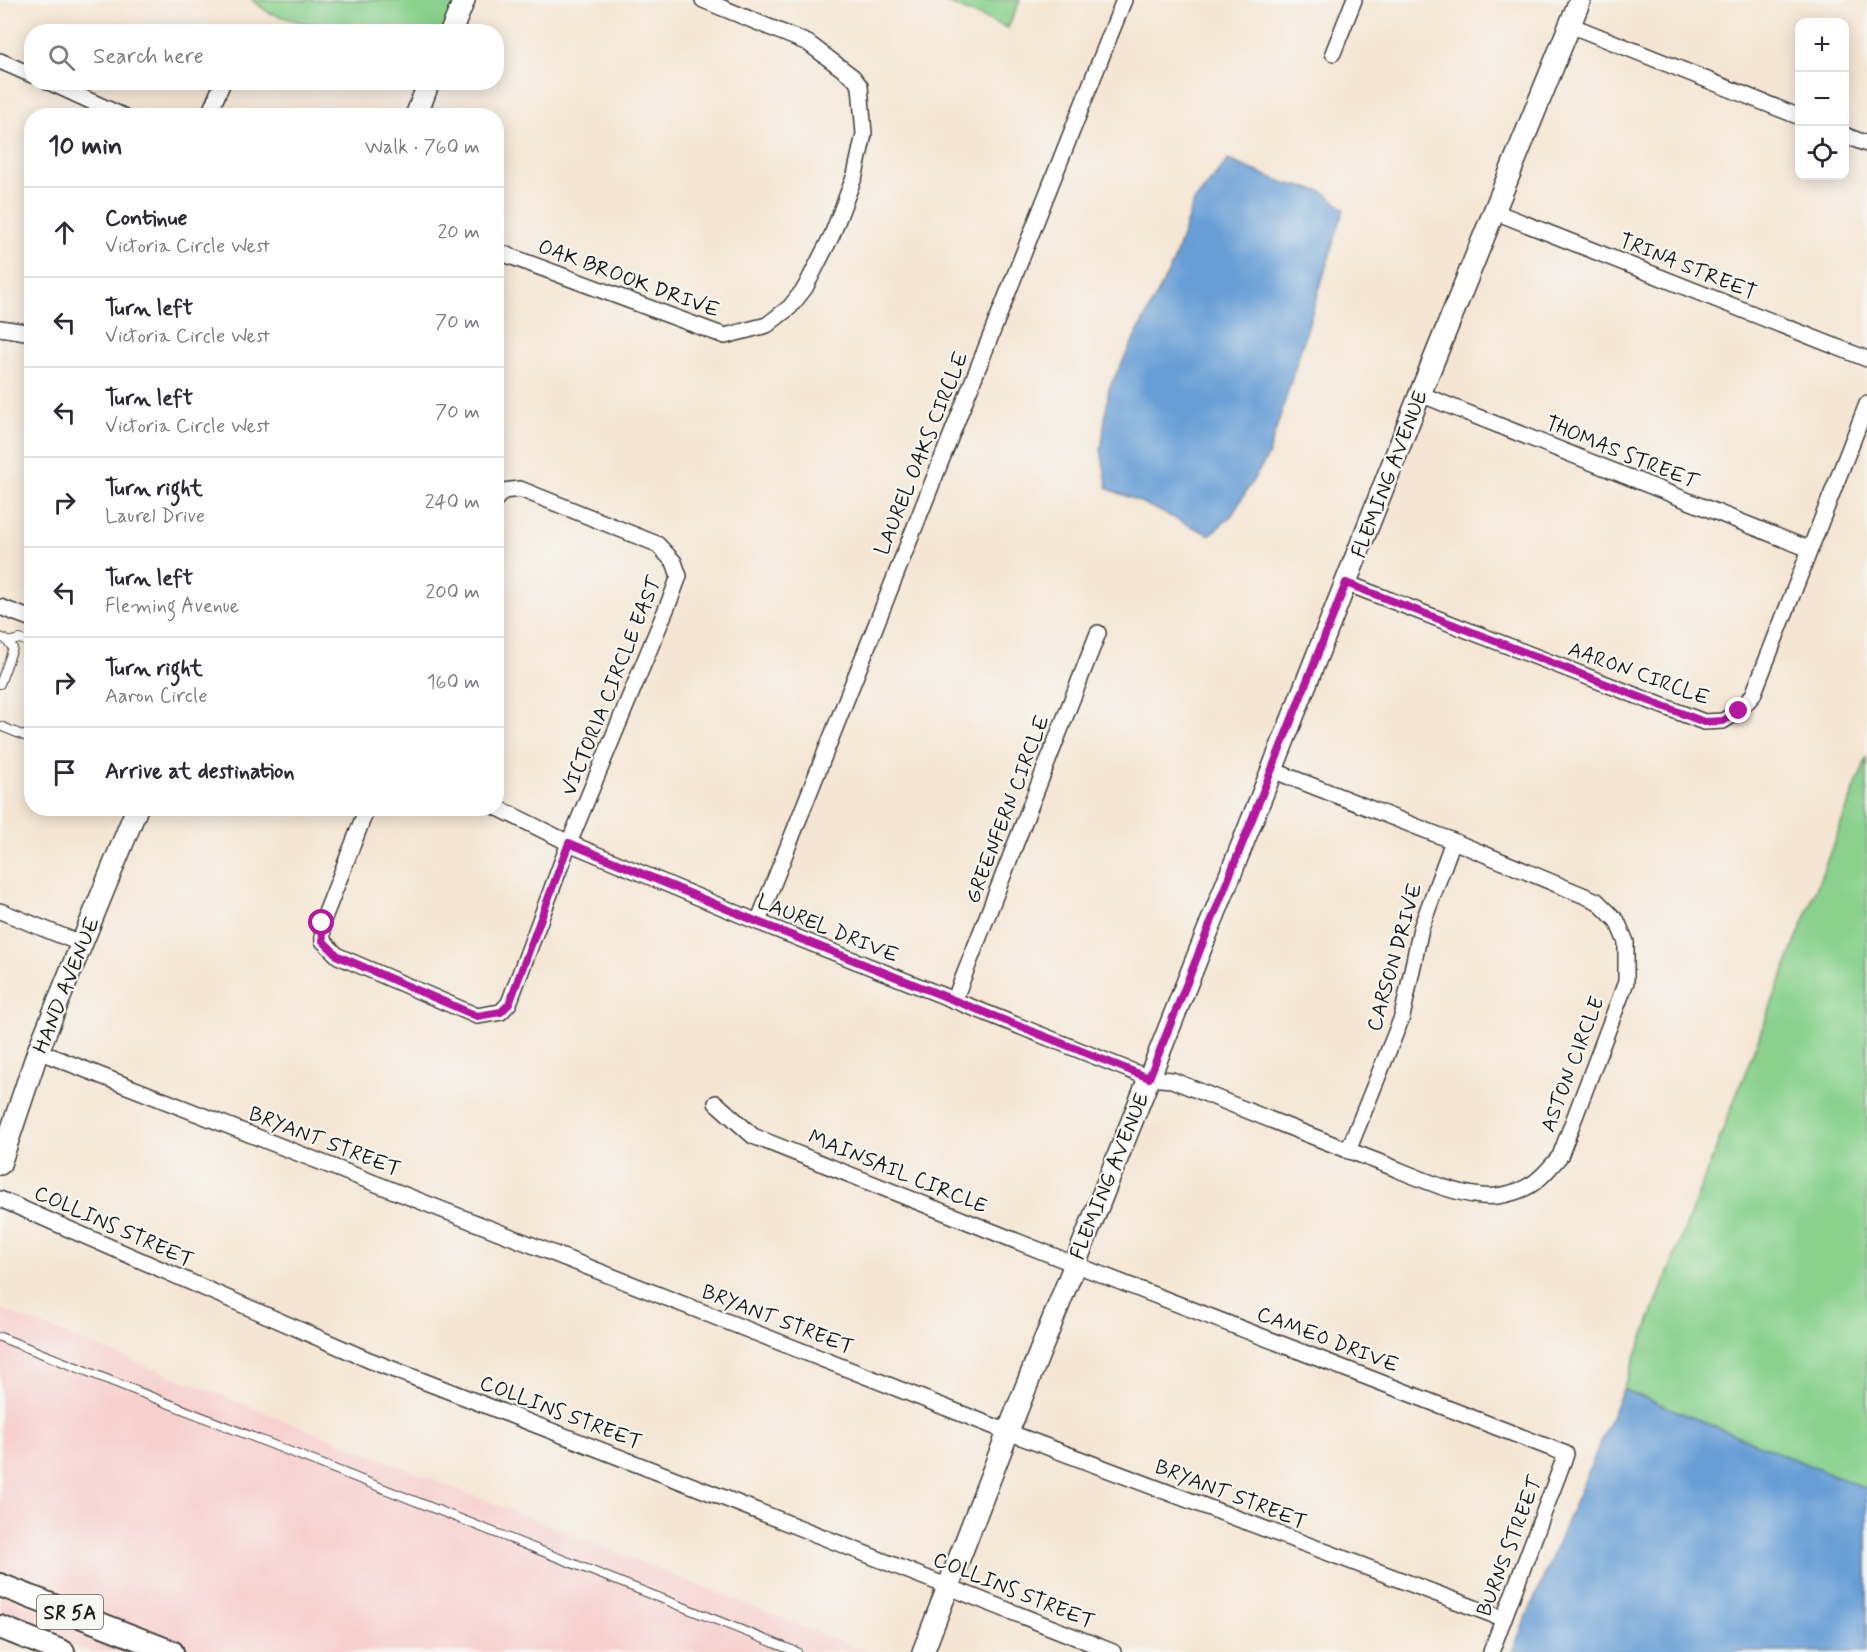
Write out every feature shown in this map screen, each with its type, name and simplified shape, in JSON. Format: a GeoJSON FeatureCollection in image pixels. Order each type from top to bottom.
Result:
{"type":"FeatureCollection","features":[{"type":"Feature","properties":{"kind":"main road","name":"SR 5A"},"geometry":{"type":"LineString","coordinates":[[0,1585],[172,1652]]}},
{"type":"Feature","properties":{"kind":"main road","name":"SR 5A"},"geometry":{"type":"LineString","coordinates":[[0,1627],[58,1651]]}},
{"type":"Feature","properties":{"kind":"street"},"geometry":{"type":"LineString","coordinates":[[454,24],[465,0]]}},
{"type":"Feature","properties":{"kind":"street","name":"OAK BROOK DRIVE"},"geometry":{"type":"LineString","coordinates":[[504,254],[725,336],[767,325],[790,307],[805,288],[832,235],[855,175],[864,134],[860,86],[853,77],[808,43],[704,0]]}},
{"type":"Feature","properties":{"kind":"street","name":"LAUREL OAKS CIRCLE"},"geometry":{"type":"LineString","coordinates":[[758,922],[1124,0]]}},
{"type":"Feature","properties":{"kind":"street"},"geometry":{"type":"LineString","coordinates":[[1333,53],[1354,0]]}},
{"type":"Feature","properties":{"kind":"street","name":"FLEMING AVENUE"},"geometry":{"type":"LineString","coordinates":[[923,1652],[1074,1264],[1493,211],[1580,0]]}},
{"type":"Feature","properties":{"kind":"street"},"geometry":{"type":"LineString","coordinates":[[1570,25],[1795,115]]}},
{"type":"Feature","properties":{"kind":"street"},"geometry":{"type":"LineString","coordinates":[[0,61],[24,72]]}},
{"type":"Feature","properties":{"kind":"street"},"geometry":{"type":"LineString","coordinates":[[66,90],[106,108]]}},
{"type":"Feature","properties":{"kind":"street"},"geometry":{"type":"LineString","coordinates":[[212,108],[219,90]]}},
{"type":"Feature","properties":{"kind":"street"},"geometry":{"type":"LineString","coordinates":[[419,108],[426,90]]}},
{"type":"Feature","properties":{"kind":"street"},"geometry":{"type":"LineString","coordinates":[[1849,137],[1867,144]]}},
{"type":"Feature","properties":{"kind":"street","name":"TRINA STREET"},"geometry":{"type":"LineString","coordinates":[[1493,211],[1867,359]]}},
{"type":"Feature","properties":{"kind":"street"},"geometry":{"type":"LineString","coordinates":[[0,327],[24,332]]}},
{"type":"Feature","properties":{"kind":"street","name":"THOMAS STREET"},"geometry":{"type":"LineString","coordinates":[[1420,394],[1809,549]]}},
{"type":"Feature","properties":{"kind":"street","name":"AARON CIRCLE"},"geometry":{"type":"LineString","coordinates":[[1346,583],[1704,722],[1723,721],[1739,711],[1753,695],[1867,404]]}},
{"type":"Feature","properties":{"kind":"street","name":"VICTORIA CIRCLE EAST"},"geometry":{"type":"LineString","coordinates":[[504,491],[520,489],[657,544],[674,562],[679,576],[569,843]]}},
{"type":"Feature","properties":{"kind":"street"},"geometry":{"type":"LineString","coordinates":[[0,607],[24,617]]}},
{"type":"Feature","properties":{"kind":"street","name":"GREENFERN CIRCLE"},"geometry":{"type":"LineString","coordinates":[[954,1001],[1098,633]]}},
{"type":"Feature","properties":{"kind":"street","name":"ASTON CIRCLE"},"geometry":{"type":"LineString","coordinates":[[1149,1078],[1172,1080],[1458,1193],[1496,1196],[1526,1188],[1542,1178],[1560,1156],[1626,982],[1626,942],[1617,921],[1598,901],[1272,770]]}},
{"type":"Feature","properties":{"kind":"street","name":"LAUREL DRIVE"},"geometry":{"type":"LineString","coordinates":[[504,811],[569,843],[758,922],[1149,1078]]}},
{"type":"Feature","properties":{"kind":"street","name":"HAND AVENUE"},"geometry":{"type":"LineString","coordinates":[[0,1164],[38,1051],[133,816]]}},
{"type":"Feature","properties":{"kind":"street"},"geometry":{"type":"LineString","coordinates":[[364,816],[322,923],[323,941],[338,956],[477,1016],[501,1012],[509,1004],[569,843]]}},
{"type":"Feature","properties":{"kind":"street","name":"CARSON DRIVE"},"geometry":{"type":"LineString","coordinates":[[1348,1151],[1402,1017],[1421,928],[1453,841]]}},
{"type":"Feature","properties":{"kind":"street"},"geometry":{"type":"LineString","coordinates":[[0,911],[82,944]]}},
{"type":"Feature","properties":{"kind":"street","name":"BRYANT STREET"},"geometry":{"type":"LineString","coordinates":[[38,1051],[1008,1432],[1504,1619]]}},
{"type":"Feature","properties":{"kind":"street","name":"MAINSAIL CIRCLE"},"geometry":{"type":"LineString","coordinates":[[716,1103],[753,1136],[1074,1264]]}},
{"type":"Feature","properties":{"kind":"street","name":"COLLINS STREET"},"geometry":{"type":"LineString","coordinates":[[0,1199],[369,1360],[1113,1652]]}},
{"type":"Feature","properties":{"kind":"street","name":"CAMEO DRIVE"},"geometry":{"type":"LineString","coordinates":[[1074,1264],[1566,1454]]}},
{"type":"Feature","properties":{"kind":"street","name":"BURNS STREET"},"geometry":{"type":"LineString","coordinates":[[1491,1652],[1566,1454]]}},
{"type":"Feature","properties":{"kind":"lane"},"geometry":{"type":"LineString","coordinates":[[0,637],[13,648],[0,684]]}},
{"type":"Feature","properties":{"kind":"lane"},"geometry":{"type":"LineString","coordinates":[[8,642],[20,639],[24,641]]}},
{"type":"Feature","properties":{"kind":"lane"},"geometry":{"type":"LineString","coordinates":[[0,726],[24,736]]}},
{"type":"Feature","properties":{"kind":"lane"},"geometry":{"type":"LineString","coordinates":[[0,1337],[797,1652]]}},
{"type":"Feature","properties":{"kind":"shaded area"},"geometry":{"type":"Polygon","coordinates":[[[0,1309],[867,1652],[197,1652],[0,1575],[0,1309]]]}},
{"type":"Feature","properties":{"kind":"shaded area"},"geometry":{"type":"Polygon","coordinates":[[[0,1595],[147,1652],[89,1652],[0,1618],[0,1595]]]}},
{"type":"Feature","properties":{"kind":"green space"},"geometry":{"type":"Polygon","coordinates":[[[252,0],[464,0],[454,24],[308,24],[269,13],[252,0]]]}},
{"type":"Feature","properties":{"kind":"green space"},"geometry":{"type":"Polygon","coordinates":[[[940,0],[1020,0],[1008,28],[940,0]]]}},
{"type":"Feature","properties":{"kind":"green space"},"geometry":{"type":"Polygon","coordinates":[[[1867,757],[1867,1489],[1623,1389],[1867,757]]]}},
{"type":"Feature","properties":{"kind":"water"},"geometry":{"type":"Polygon","coordinates":[[[1228,160],[1285,183],[1324,192],[1344,209],[1268,456],[1232,515],[1210,535],[1108,489],[1101,450],[1109,388],[1173,263],[1193,203],[1228,160]]]}},
{"type":"Feature","properties":{"kind":"water"},"geometry":{"type":"Polygon","coordinates":[[[1623,1389],[1867,1489],[1867,1652],[1512,1652],[1623,1389]]]}},
{"type":"Feature","properties":{"kind":"route"},"geometry":{"type":"LineString","coordinates":[[322,923],[323,941],[338,956],[477,1016],[501,1012],[509,1004],[569,843],[758,922],[1149,1078],[1346,583],[1704,722],[1723,721],[1739,711]]}}]}
